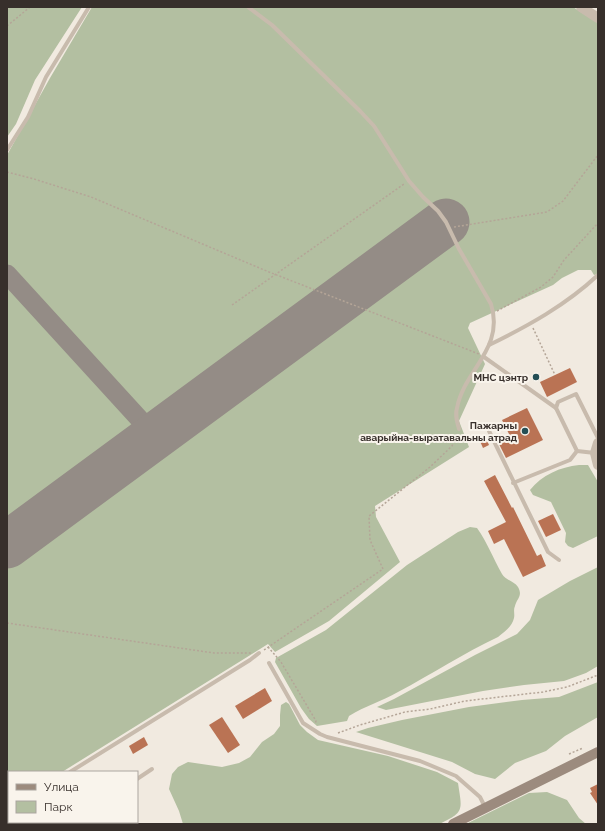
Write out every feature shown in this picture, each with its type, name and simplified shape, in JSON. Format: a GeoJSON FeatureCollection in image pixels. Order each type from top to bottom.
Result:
{"type":"FeatureCollection","features":[{"type":"Feature","properties":{"kind":"main road"},"geometry":{"type":"LineString","coordinates":[[453,824],[598,752]]}},
{"type":"Feature","properties":{"kind":"street"},"geometry":{"type":"LineString","coordinates":[[581,7],[598,18]]}},
{"type":"Feature","properties":{"kind":"street"},"geometry":{"type":"LineString","coordinates":[[596,448],[598,466]]}},
{"type":"Feature","properties":{"kind":"lane"},"geometry":{"type":"LineString","coordinates":[[7,150],[28,118],[46,77],[89,7]]}},
{"type":"Feature","properties":{"kind":"lane"},"geometry":{"type":"LineString","coordinates":[[248,7],[272,25],[374,126],[409,181],[438,212],[449,228],[459,250],[491,304],[494,312],[493,328],[489,345],[484,357],[468,381],[457,407],[456,418],[459,429]]}},
{"type":"Feature","properties":{"kind":"lane"},"geometry":{"type":"LineString","coordinates":[[489,345],[565,303],[598,275]]}},
{"type":"Feature","properties":{"kind":"lane"},"geometry":{"type":"LineString","coordinates":[[484,357],[556,408],[577,450]]}},
{"type":"Feature","properties":{"kind":"lane"},"geometry":{"type":"LineString","coordinates":[[556,408],[558,402],[576,394],[598,438]]}},
{"type":"Feature","properties":{"kind":"lane"},"geometry":{"type":"LineString","coordinates":[[488,431],[548,552],[559,560]]}},
{"type":"Feature","properties":{"kind":"lane"},"geometry":{"type":"LineString","coordinates":[[513,483],[570,460],[577,450],[596,448]]}},
{"type":"Feature","properties":{"kind":"lane"},"geometry":{"type":"LineString","coordinates":[[72,771],[244,664],[259,653]]}},
{"type":"Feature","properties":{"kind":"lane"},"geometry":{"type":"LineString","coordinates":[[269,662],[303,723],[313,730],[327,736],[420,761],[456,776],[480,797],[486,808]]}},
{"type":"Feature","properties":{"kind":"lane"},"geometry":{"type":"LineString","coordinates":[[138,778],[152,769]]}},
{"type":"Feature","properties":{"kind":"path"},"geometry":{"type":"LineString","coordinates":[[7,26],[30,7]]}},
{"type":"Feature","properties":{"kind":"path"},"geometry":{"type":"LineString","coordinates":[[449,228],[547,212],[564,201],[598,155]]}},
{"type":"Feature","properties":{"kind":"path"},"geometry":{"type":"LineString","coordinates":[[7,172],[91,197],[277,275],[484,357]]}},
{"type":"Feature","properties":{"kind":"path"},"geometry":{"type":"LineString","coordinates":[[232,305],[277,275],[409,181]]}},
{"type":"Feature","properties":{"kind":"path"},"geometry":{"type":"LineString","coordinates":[[494,312],[541,287],[553,277],[564,260],[598,223]]}},
{"type":"Feature","properties":{"kind":"path"},"geometry":{"type":"LineString","coordinates":[[530,323],[555,375]]}},
{"type":"Feature","properties":{"kind":"path"},"geometry":{"type":"LineString","coordinates":[[7,623],[214,653],[259,653],[383,569],[370,540],[369,516],[430,467],[452,446],[459,429]]}},
{"type":"Feature","properties":{"kind":"path"},"geometry":{"type":"LineString","coordinates":[[268,647],[281,662],[316,721],[313,730]]}},
{"type":"Feature","properties":{"kind":"path"},"geometry":{"type":"LineString","coordinates":[[327,736],[360,724],[405,712],[465,702],[543,692],[567,687],[598,676]]}},
{"type":"Feature","properties":{"kind":"path"},"geometry":{"type":"LineString","coordinates":[[569,754],[583,748]]}},
{"type":"Feature","properties":{"kind":"green space"},"geometry":{"type":"Polygon","coordinates":[[[7,7],[82,7],[35,80],[16,124],[7,137],[7,7]]]}},
{"type":"Feature","properties":{"kind":"green space"},"geometry":{"type":"Polygon","coordinates":[[[92,7],[573,7],[598,23],[598,274],[594,275],[591,270],[578,270],[562,278],[553,285],[470,323],[468,328],[485,364],[459,421],[469,447],[375,506],[376,517],[400,562],[329,621],[275,652],[268,644],[64,771],[8,771],[7,806],[7,155],[92,7]]]}},
{"type":"Feature","properties":{"kind":"green space"},"geometry":{"type":"Polygon","coordinates":[[[579,465],[588,465],[598,482],[598,536],[573,548],[568,546],[565,542],[566,533],[551,502],[533,495],[530,490],[546,476],[558,470],[579,465]]]}},
{"type":"Feature","properties":{"kind":"green space"},"geometry":{"type":"Polygon","coordinates":[[[470,527],[477,528],[503,576],[518,587],[520,595],[514,608],[514,618],[510,627],[498,637],[411,685],[355,712],[349,716],[347,721],[317,726],[309,719],[301,708],[275,662],[276,658],[326,630],[407,565],[458,532],[470,527]]]}},
{"type":"Feature","properties":{"kind":"green space"},"geometry":{"type":"Polygon","coordinates":[[[598,567],[598,666],[586,673],[564,681],[483,691],[386,710],[377,707],[517,634],[530,620],[538,600],[570,581],[598,567]]]}},
{"type":"Feature","properties":{"kind":"green space"},"geometry":{"type":"Polygon","coordinates":[[[598,682],[598,717],[565,736],[546,751],[515,763],[495,779],[475,774],[452,762],[356,732],[402,720],[469,707],[559,697],[598,682]]]}},
{"type":"Feature","properties":{"kind":"green space"},"geometry":{"type":"Polygon","coordinates":[[[286,702],[289,704],[300,725],[318,740],[388,756],[437,772],[458,783],[461,805],[460,809],[454,816],[439,824],[183,824],[169,789],[172,774],[178,767],[188,762],[222,767],[239,763],[250,757],[262,742],[274,734],[280,726],[281,705],[286,702]]]}},
{"type":"Feature","properties":{"kind":"green space"},"geometry":{"type":"Polygon","coordinates":[[[547,792],[567,800],[579,818],[586,824],[466,824],[529,793],[547,792]]]}},
{"type":"Feature","properties":{"kind":"building"},"geometry":{"type":"Polygon","coordinates":[[[570,368],[577,382],[547,397],[540,382],[570,368]]]}},
{"type":"Feature","properties":{"kind":"building"},"geometry":{"type":"Polygon","coordinates":[[[527,408],[543,440],[506,458],[499,444],[511,438],[502,420],[527,408]]]}},
{"type":"Feature","properties":{"kind":"building"},"geometry":{"type":"Polygon","coordinates":[[[485,436],[489,445],[483,448],[479,439],[485,436]]]}},
{"type":"Feature","properties":{"kind":"building"},"geometry":{"type":"Polygon","coordinates":[[[495,475],[512,508],[513,507],[537,556],[541,554],[546,566],[523,577],[504,539],[494,544],[488,531],[506,522],[484,481],[495,475]]]}},
{"type":"Feature","properties":{"kind":"building"},"geometry":{"type":"Polygon","coordinates":[[[553,514],[561,530],[546,537],[538,521],[553,514]]]}},
{"type":"Feature","properties":{"kind":"building"},"geometry":{"type":"Polygon","coordinates":[[[265,688],[272,701],[243,719],[235,706],[265,688]]]}},
{"type":"Feature","properties":{"kind":"building"},"geometry":{"type":"Polygon","coordinates":[[[222,717],[240,745],[228,753],[209,725],[222,717]]]}},
{"type":"Feature","properties":{"kind":"building"},"geometry":{"type":"Polygon","coordinates":[[[144,737],[148,745],[133,754],[129,746],[144,737]]]}},
{"type":"Feature","properties":{"kind":"building"},"geometry":{"type":"Polygon","coordinates":[[[598,784],[598,805],[590,793],[592,792],[590,788],[598,784]]]}},
{"type":"Feature","properties":{"kind":"taxiway"},"geometry":{"type":"LineString","coordinates":[[7,274],[144,424],[149,441]]}},
{"type":"Feature","properties":{"kind":"runway"},"geometry":{"type":"LineString","coordinates":[[7,545],[446,222]]}},
{"type":"Feature","properties":{"kind":"place","name":"МНС цэнтр"},"geometry":{"type":"Point","coordinates":[536,377]}},
{"type":"Feature","properties":{"kind":"place","name":"Пажарны аварыйна-выратавальны атрад"},"geometry":{"type":"Point","coordinates":[525,431]}}]}
